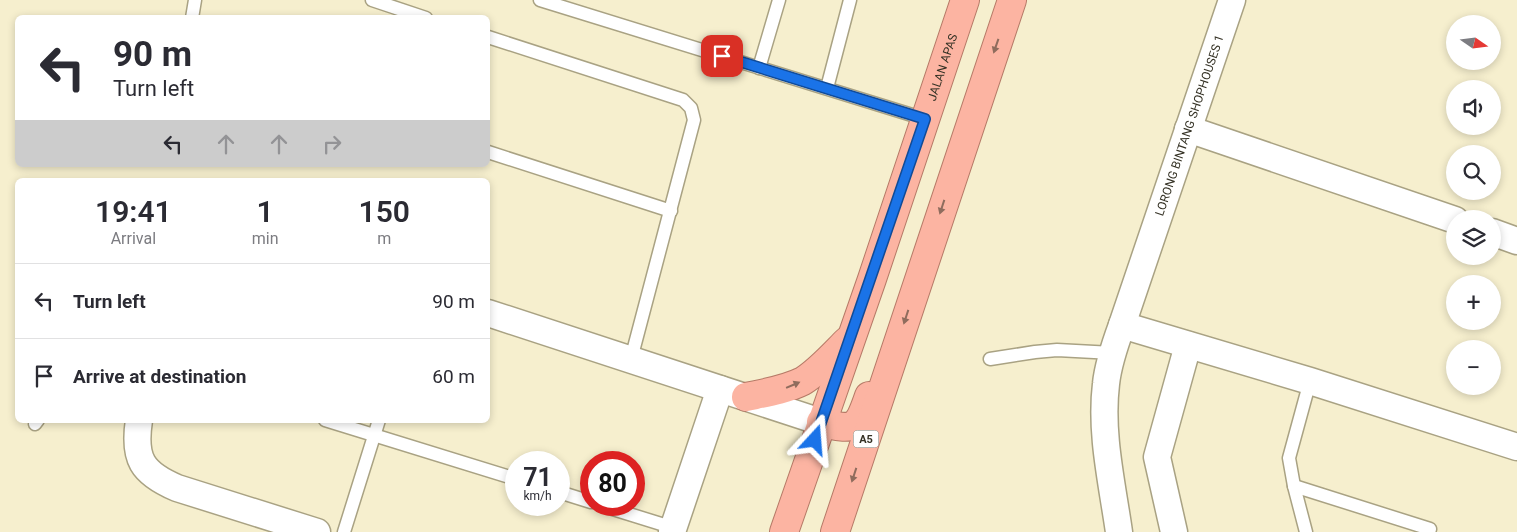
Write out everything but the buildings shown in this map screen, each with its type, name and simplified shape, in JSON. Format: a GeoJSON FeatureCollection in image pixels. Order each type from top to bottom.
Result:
{"type":"FeatureCollection","features":[{"type":"Feature","properties":{"kind":"highway","name":"JALAN APAS"},"geometry":{"type":"LineString","coordinates":[[784,532],[872,279],[965,0]]}},
{"type":"Feature","properties":{"kind":"highway","name":"A5"},"geometry":{"type":"LineString","coordinates":[[835,532],[1012,0]]}},
{"type":"Feature","properties":{"kind":"highway"},"geometry":{"type":"LineString","coordinates":[[746,397],[786,388],[804,380],[824,364],[850,338]]}},
{"type":"Feature","properties":{"kind":"highway"},"geometry":{"type":"LineString","coordinates":[[821,422],[841,428],[852,426],[860,420],[884,356],[890,349],[897,346]]}},
{"type":"Feature","properties":{"kind":"street","name":"LORONG BINTANG SHOPHOUSES 1"},"geometry":{"type":"LineString","coordinates":[[1120,532],[1106,442],[1104,409],[1106,382],[1113,353],[1232,0]]}},
{"type":"Feature","properties":{"kind":"street"},"geometry":{"type":"LineString","coordinates":[[1188,130],[1446,217]]}},
{"type":"Feature","properties":{"kind":"street"},"geometry":{"type":"LineString","coordinates":[[1501,235],[1517,240]]}},
{"type":"Feature","properties":{"kind":"street"},"geometry":{"type":"LineString","coordinates":[[490,314],[821,422]]}},
{"type":"Feature","properties":{"kind":"street"},"geometry":{"type":"LineString","coordinates":[[1125,317],[1188,345],[1310,381],[1517,447]]}},
{"type":"Feature","properties":{"kind":"street"},"geometry":{"type":"LineString","coordinates":[[1174,532],[1157,457],[1188,345]]}},
{"type":"Feature","properties":{"kind":"street"},"geometry":{"type":"LineString","coordinates":[[673,530],[720,389]]}},
{"type":"Feature","properties":{"kind":"street"},"geometry":{"type":"LineString","coordinates":[[139,423],[136,439],[140,456],[148,472],[160,481],[317,532]]}},
{"type":"Feature","properties":{"kind":"lane"},"geometry":{"type":"LineString","coordinates":[[192,15],[195,0]]}},
{"type":"Feature","properties":{"kind":"lane"},"geometry":{"type":"LineString","coordinates":[[372,0],[417,15]]}},
{"type":"Feature","properties":{"kind":"lane"},"geometry":{"type":"LineString","coordinates":[[540,0],[556,2],[759,68],[925,119]]}},
{"type":"Feature","properties":{"kind":"lane"},"geometry":{"type":"LineString","coordinates":[[759,68],[779,0]]}},
{"type":"Feature","properties":{"kind":"lane"},"geometry":{"type":"LineString","coordinates":[[826,88],[850,0]]}},
{"type":"Feature","properties":{"kind":"lane"},"geometry":{"type":"LineString","coordinates":[[490,38],[683,100],[691,108],[694,120],[631,360]]}},
{"type":"Feature","properties":{"kind":"lane"},"geometry":{"type":"LineString","coordinates":[[490,153],[671,212]]}},
{"type":"Feature","properties":{"kind":"lane"},"geometry":{"type":"LineString","coordinates":[[990,360],[1057,350],[1113,353]]}},
{"type":"Feature","properties":{"kind":"lane"},"geometry":{"type":"LineString","coordinates":[[1306,532],[1289,458],[1310,381]]}},
{"type":"Feature","properties":{"kind":"lane"},"geometry":{"type":"LineString","coordinates":[[335,423],[505,476]]}},
{"type":"Feature","properties":{"kind":"lane"},"geometry":{"type":"LineString","coordinates":[[344,532],[378,423]]}},
{"type":"Feature","properties":{"kind":"lane"},"geometry":{"type":"LineString","coordinates":[[1294,486],[1433,531]]}},
{"type":"Feature","properties":{"kind":"lane"},"geometry":{"type":"LineString","coordinates":[[632,516],[673,530]]}},
{"type":"Feature","properties":{"kind":"route"},"geometry":{"type":"LineString","coordinates":[[722,56],[925,119],[872,279],[815,440]]}}]}
